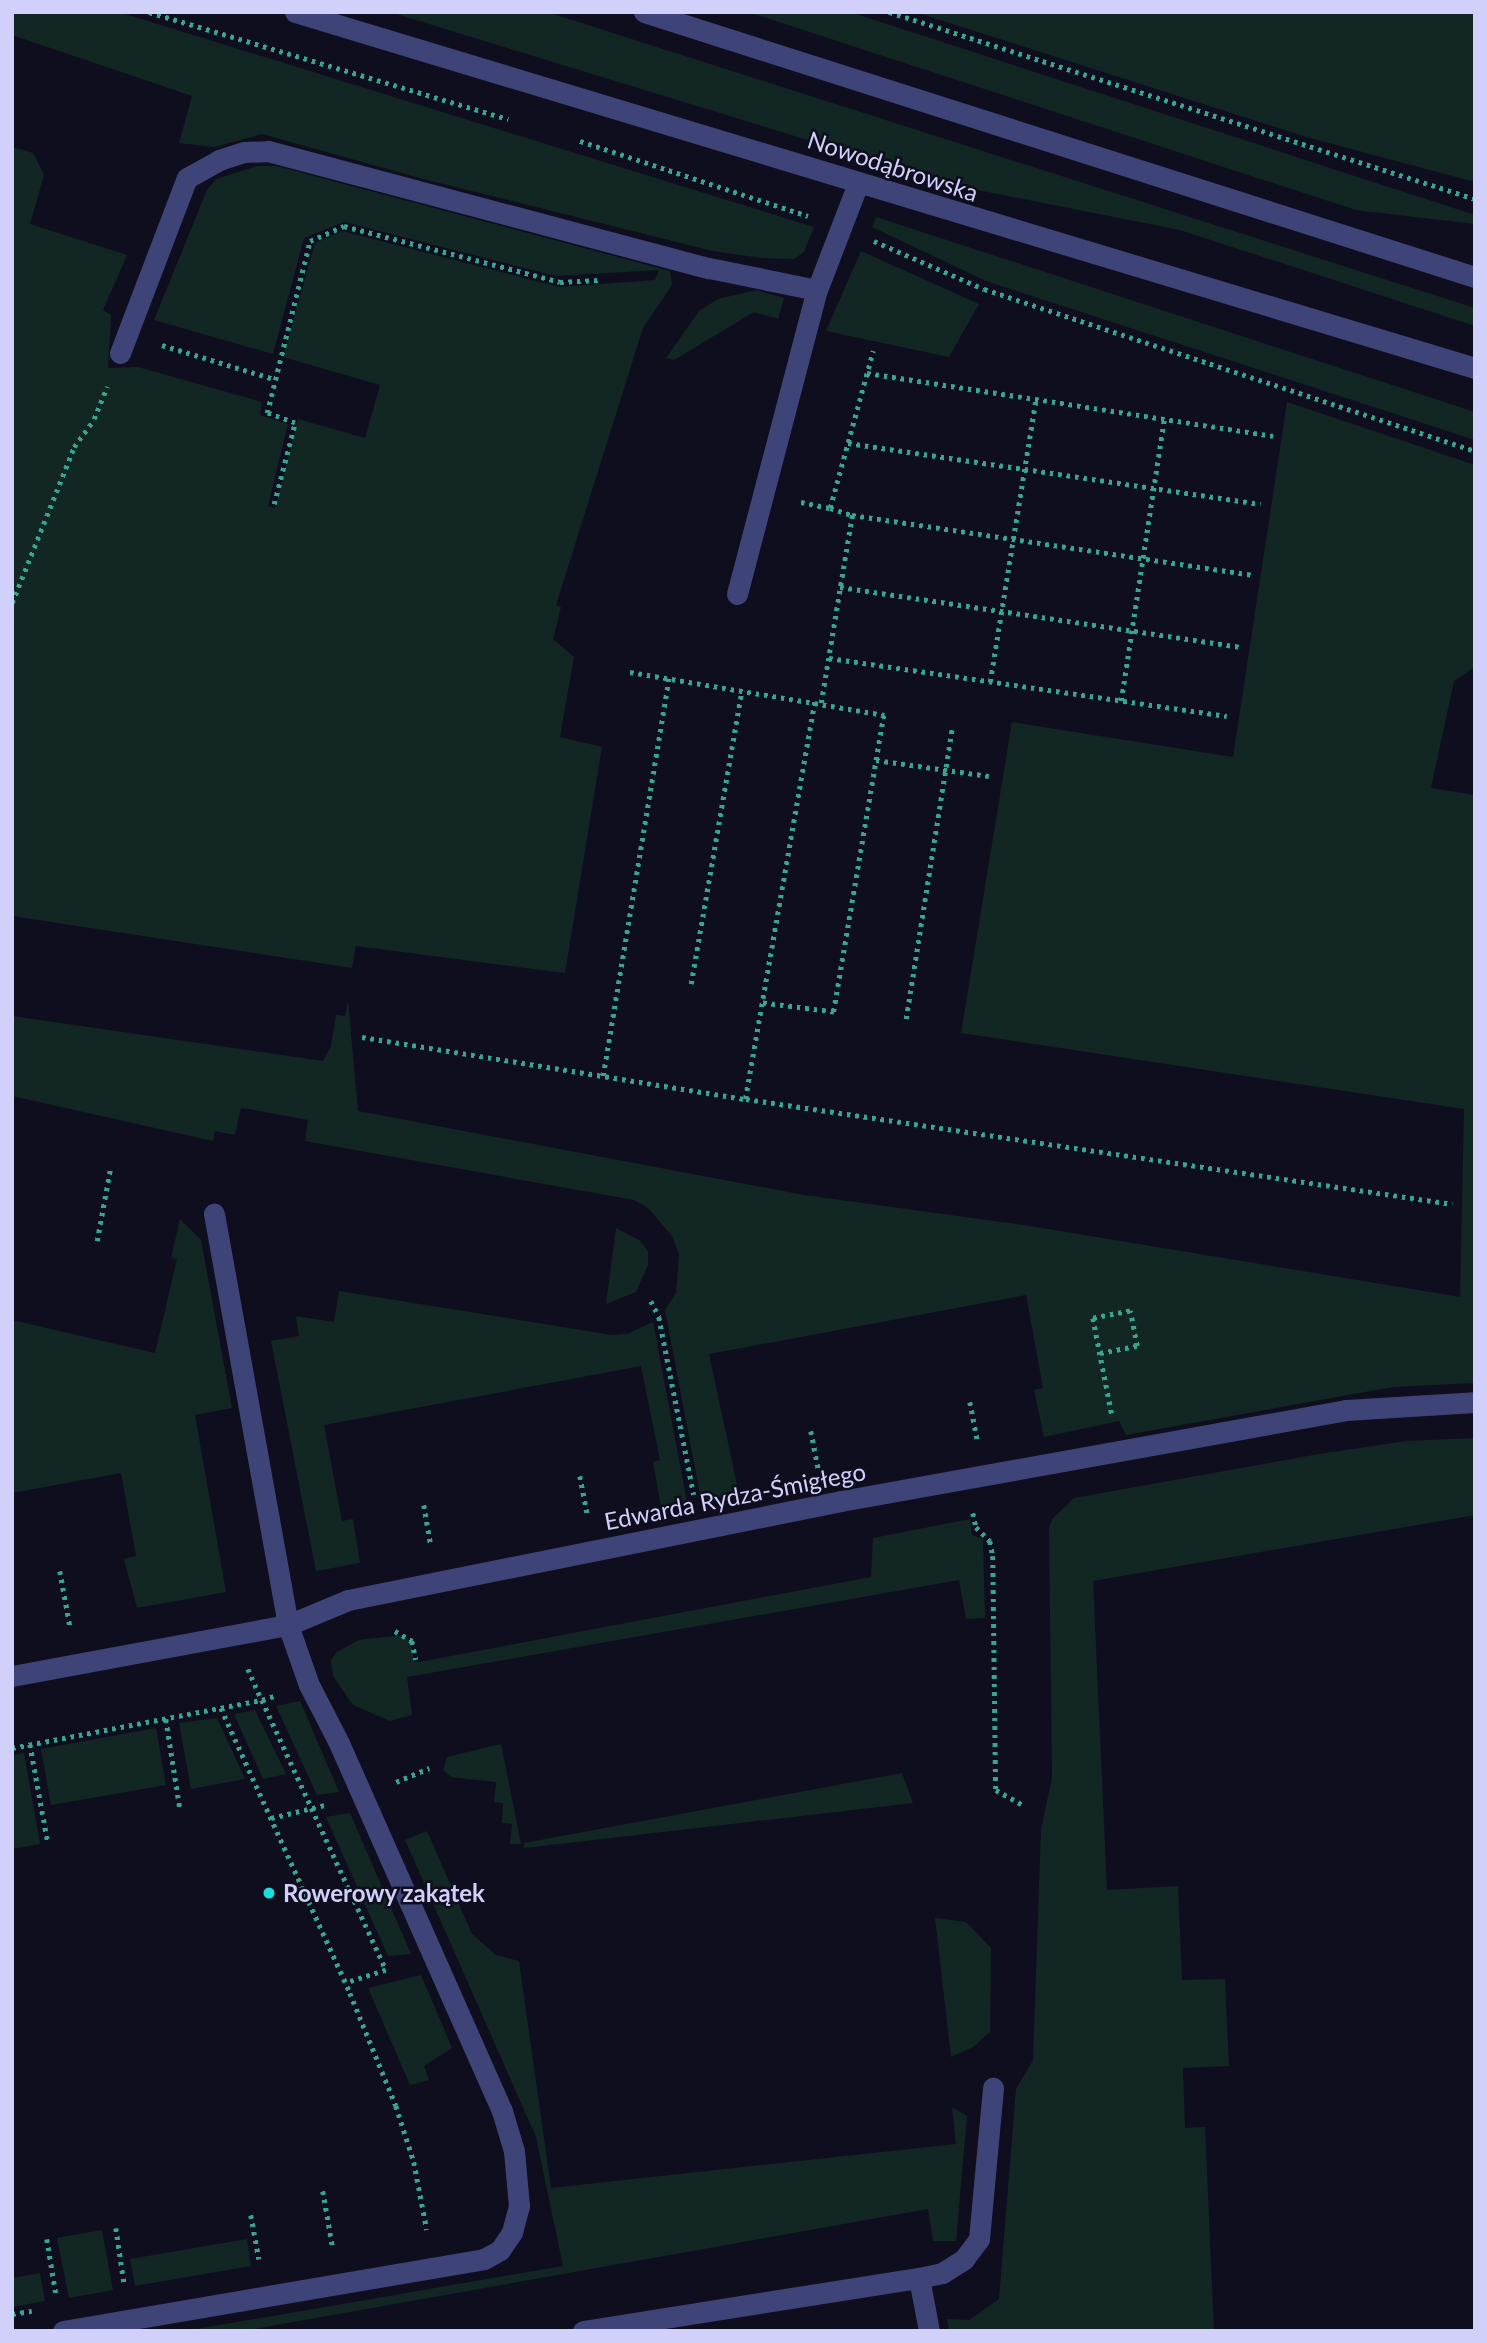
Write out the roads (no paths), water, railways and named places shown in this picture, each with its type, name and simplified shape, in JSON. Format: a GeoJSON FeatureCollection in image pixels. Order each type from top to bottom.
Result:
{"type":"FeatureCollection","features":[{"type":"Feature","properties":{"kind":"street","name":"Nowodąbrowska"},"geometry":{"type":"LineString","coordinates":[[295,12],[1475,368]]}},
{"type":"Feature","properties":{"kind":"street"},"geometry":{"type":"LineString","coordinates":[[644,12],[1475,277]]}},
{"type":"Feature","properties":{"kind":"street"},"geometry":{"type":"LineString","coordinates":[[124,344],[187,178],[219,159],[244,152],[268,151],[709,268],[817,290]]}},
{"type":"Feature","properties":{"kind":"street"},"geometry":{"type":"LineString","coordinates":[[737,594],[817,290],[858,183]]}},
{"type":"Feature","properties":{"kind":"street"},"geometry":{"type":"LineString","coordinates":[[63,2331],[484,2259],[500,2250],[512,2232],[519,2206],[514,2151],[502,2111],[339,1743],[309,1685],[288,1625],[214,1213]]}},
{"type":"Feature","properties":{"kind":"street","name":"Edwarda Rydza-Śmigłego"},"geometry":{"type":"LineString","coordinates":[[12,1676],[288,1625],[348,1600],[967,1479],[1346,1410],[1475,1402]]}},
{"type":"Feature","properties":{"kind":"street"},"geometry":{"type":"LineString","coordinates":[[583,2331],[942,2273],[964,2259],[979,2239],[993,2088]]}},
{"type":"Feature","properties":{"kind":"street"},"geometry":{"type":"LineString","coordinates":[[919,2278],[929,2331]]}},
{"type":"Feature","properties":{"kind":"place","name":"Rowerowy zakątek"},"geometry":{"type":"Point","coordinates":[269,1893]}}]}
